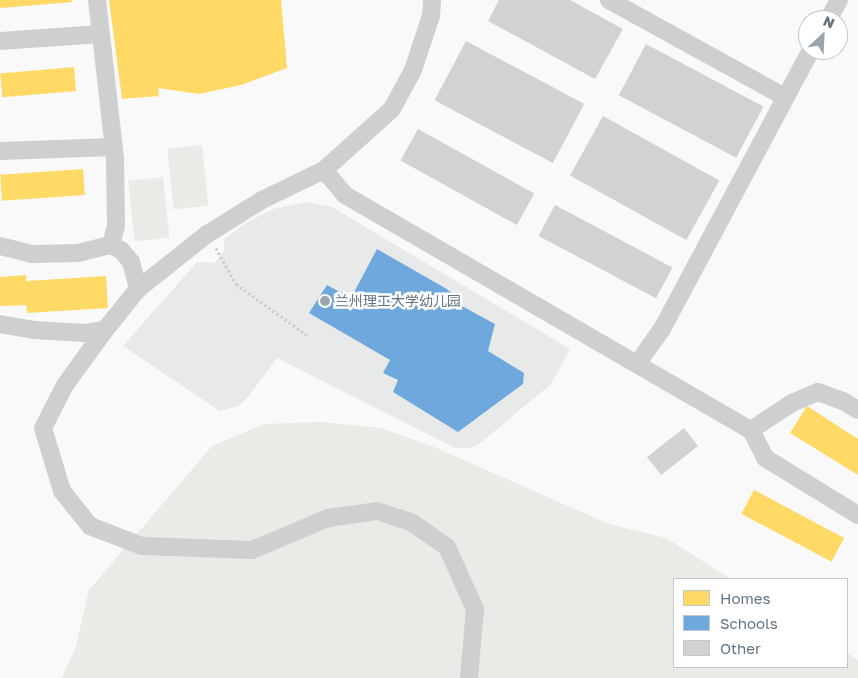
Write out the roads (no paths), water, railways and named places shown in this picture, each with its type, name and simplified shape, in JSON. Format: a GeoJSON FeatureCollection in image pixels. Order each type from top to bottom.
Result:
{"type":"FeatureCollection","features":[{"type":"Feature","properties":{"kind":"street"},"geometry":{"type":"LineString","coordinates":[[97,0],[113,147],[116,226],[111,245]]}},
{"type":"Feature","properties":{"kind":"street"},"geometry":{"type":"LineString","coordinates":[[432,0],[431,16],[413,70],[392,108],[324,170],[262,200],[206,235],[138,289],[64,385],[43,428],[62,491],[90,526],[142,546],[252,550],[328,518],[377,511],[411,522],[447,547],[475,609],[469,678]]}},
{"type":"Feature","properties":{"kind":"street"},"geometry":{"type":"LineString","coordinates":[[610,0],[785,98]]}},
{"type":"Feature","properties":{"kind":"street"},"geometry":{"type":"LineString","coordinates":[[0,41],[101,34]]}},
{"type":"Feature","properties":{"kind":"street"},"geometry":{"type":"LineString","coordinates":[[637,364],[662,329],[806,60]]}},
{"type":"Feature","properties":{"kind":"street"},"geometry":{"type":"LineString","coordinates":[[0,151],[113,147]]}},
{"type":"Feature","properties":{"kind":"street"},"geometry":{"type":"LineString","coordinates":[[324,170],[345,195],[751,430],[765,458],[858,515]]}},
{"type":"Feature","properties":{"kind":"street"},"geometry":{"type":"LineString","coordinates":[[0,246],[32,254],[78,253],[111,245],[121,250],[131,262],[138,289]]}},
{"type":"Feature","properties":{"kind":"street"},"geometry":{"type":"LineString","coordinates":[[0,324],[34,330],[85,333],[105,330]]}},
{"type":"Feature","properties":{"kind":"street"},"geometry":{"type":"LineString","coordinates":[[751,430],[792,403],[818,392],[843,400],[858,410]]}},
{"type":"Feature","properties":{"kind":"place","name":"兰州理工大学幼儿园"},"geometry":{"type":"Point","coordinates":[325,301]}}]}
